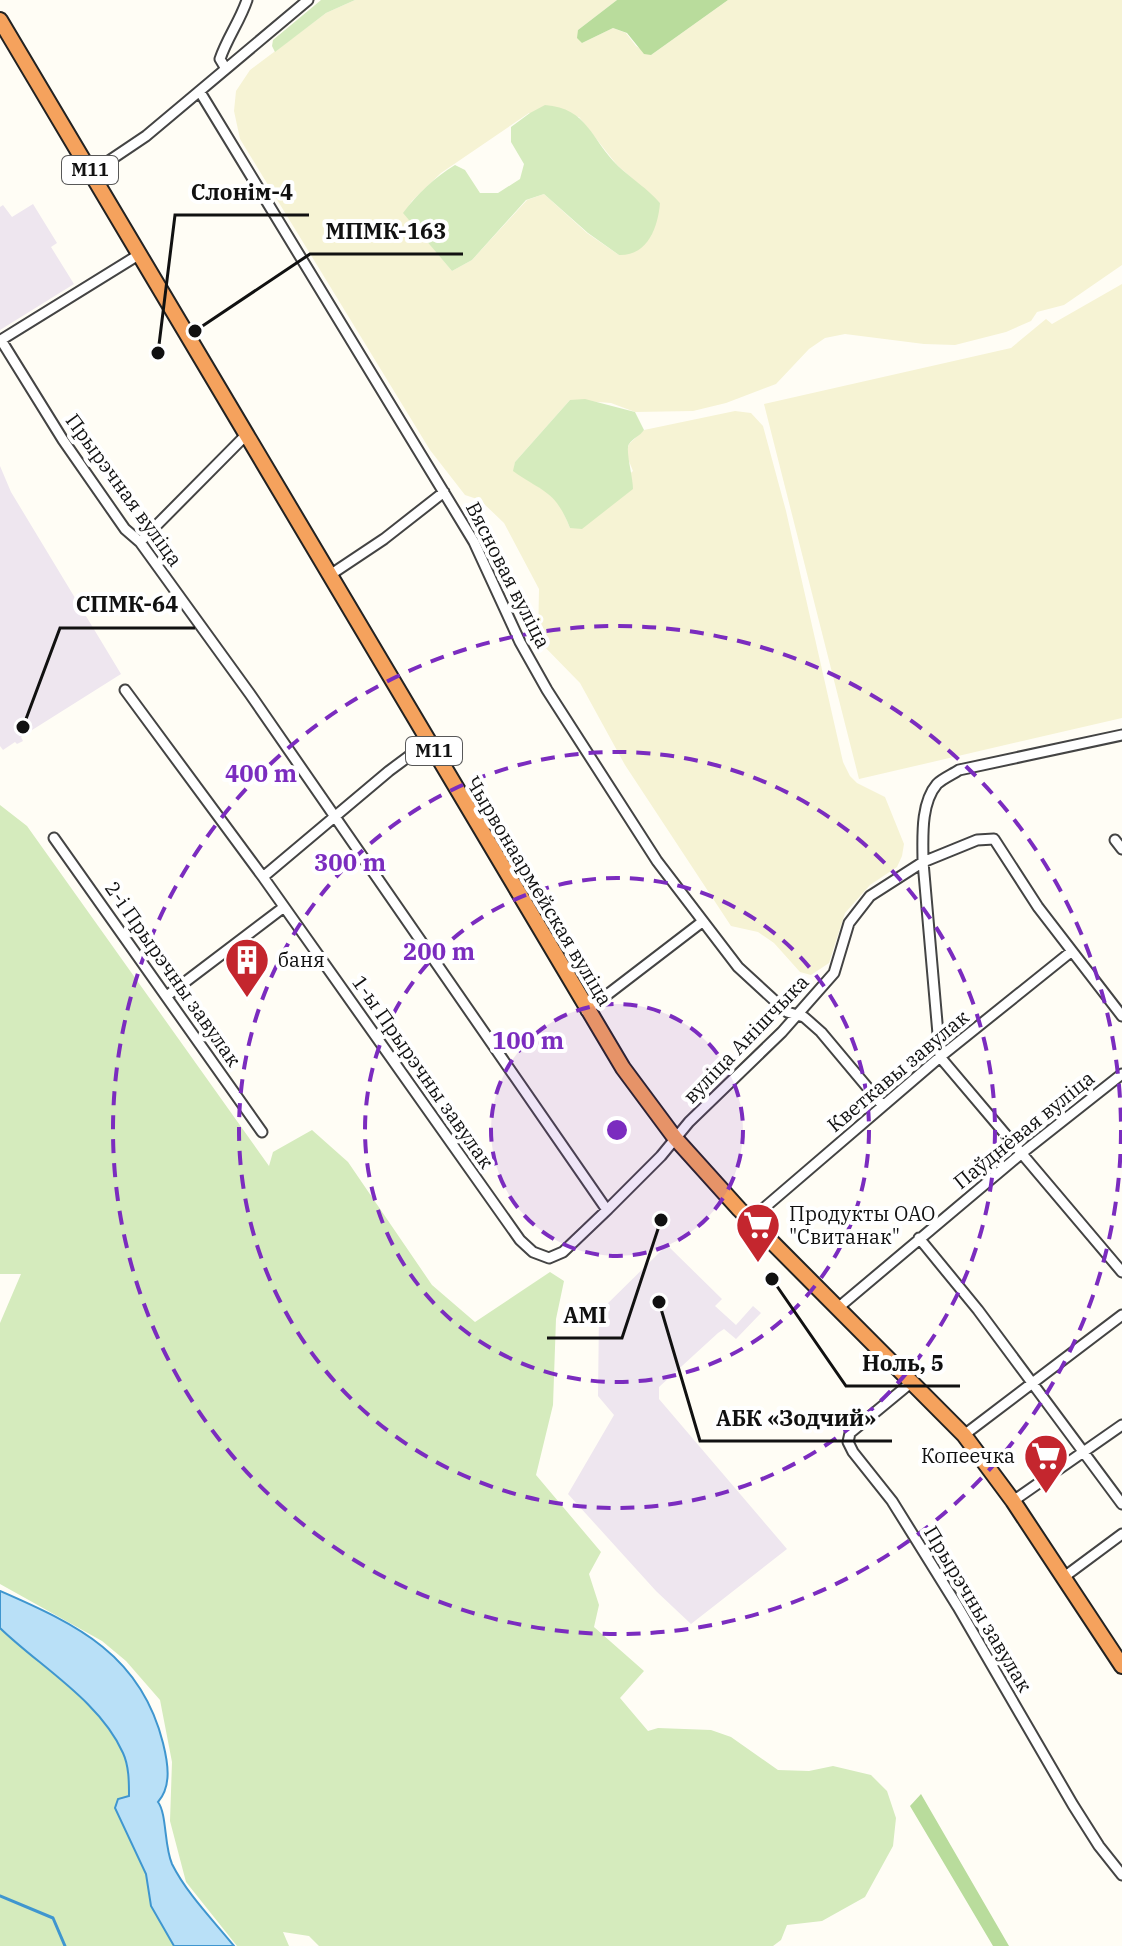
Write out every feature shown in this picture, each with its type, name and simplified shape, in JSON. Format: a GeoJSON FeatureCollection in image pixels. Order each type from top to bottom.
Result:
{"type":"FeatureCollection","features":[{"type":"Feature","properties":{"kind":"highway","name":"Чырвонаармейская вуліца"},"geometry":{"type":"LineString","coordinates":[[0,20],[586,1011],[623,1068],[675,1138],[750,1220],[964,1435],[1013,1501],[1122,1666]]}},
{"type":"Feature","properties":{"kind":"street"},"geometry":{"type":"LineString","coordinates":[[226,69],[220,59],[240,22],[247,0]]}},
{"type":"Feature","properties":{"kind":"street"},"geometry":{"type":"LineString","coordinates":[[91,173],[146,136],[308,0]]}},
{"type":"Feature","properties":{"kind":"street","name":"Вясновая вуліца"},"geometry":{"type":"LineString","coordinates":[[200,92],[474,542],[520,642],[617,801],[702,922],[738,967],[791,1014],[804,1017],[821,1032],[883,1106]]}},
{"type":"Feature","properties":{"kind":"street"},"geometry":{"type":"LineString","coordinates":[[1,340],[140,254]]}},
{"type":"Feature","properties":{"kind":"street","name":"Прырэчная вуліца"},"geometry":{"type":"LineString","coordinates":[[1,340],[63,440],[125,529],[140,542],[607,1210]]}},
{"type":"Feature","properties":{"kind":"street"},"geometry":{"type":"LineString","coordinates":[[140,542],[247,434]]}},
{"type":"Feature","properties":{"kind":"street"},"geometry":{"type":"LineString","coordinates":[[330,575],[384,539],[444,492]]}},
{"type":"Feature","properties":{"kind":"street","name":"1-ы Прырэчны завулак"},"geometry":{"type":"LineString","coordinates":[[125,690],[263,877],[520,1240],[533,1252],[549,1258],[563,1252]]}},
{"type":"Feature","properties":{"kind":"street"},"geometry":{"type":"LineString","coordinates":[[1122,735],[959,770],[937,784],[928,803],[923,830],[940,1057],[1122,1272]]}},
{"type":"Feature","properties":{"kind":"street"},"geometry":{"type":"LineString","coordinates":[[263,877],[428,742]]}},
{"type":"Feature","properties":{"kind":"street","name":"2-і Прырэчны завулак"},"geometry":{"type":"LineString","coordinates":[[54,838],[262,1132]]}},
{"type":"Feature","properties":{"kind":"street","name":"вуліца Анішчыка"},"geometry":{"type":"LineString","coordinates":[[563,1252],[661,1156],[791,1014],[834,973],[849,923],[870,896],[923,862],[977,840],[994,839],[1038,907],[1122,1016]]}},
{"type":"Feature","properties":{"kind":"street"},"geometry":{"type":"LineString","coordinates":[[1115,840],[1122,849]]}},
{"type":"Feature","properties":{"kind":"street"},"geometry":{"type":"LineString","coordinates":[[168,995],[284,907]]}},
{"type":"Feature","properties":{"kind":"street"},"geometry":{"type":"LineString","coordinates":[[586,1011],[702,922]]}},
{"type":"Feature","properties":{"kind":"street","name":"Кветкавы завулак"},"geometry":{"type":"LineString","coordinates":[[750,1220],[940,1057],[1072,951]]}},
{"type":"Feature","properties":{"kind":"street","name":"Паўднёвая вуліца"},"geometry":{"type":"LineString","coordinates":[[839,1307],[1022,1153],[1122,1074]]}},
{"type":"Feature","properties":{"kind":"street"},"geometry":{"type":"LineString","coordinates":[[919,1238],[978,1310],[1122,1504]]}},
{"type":"Feature","properties":{"kind":"street"},"geometry":{"type":"LineString","coordinates":[[964,1435],[1122,1315]]}},
{"type":"Feature","properties":{"kind":"street","name":"Прырэчны завулак"},"geometry":{"type":"LineString","coordinates":[[913,1381],[850,1433],[848,1442],[892,1501],[958,1607],[1073,1805],[1122,1875]]}},
{"type":"Feature","properties":{"kind":"street"},"geometry":{"type":"LineString","coordinates":[[1013,1501],[1122,1425]]}},
{"type":"Feature","properties":{"kind":"street"},"geometry":{"type":"LineString","coordinates":[[1064,1577],[1122,1534]]}},
{"type":"Feature","properties":{"kind":"shaded area"},"geometry":{"type":"Polygon","coordinates":[[[355,0],[617,0],[578,30],[582,43],[613,28],[626,33],[636,46],[651,55],[728,0],[1122,0],[1122,265],[1064,305],[1037,312],[1031,321],[1006,332],[955,345],[845,334],[825,338],[809,349],[776,384],[726,403],[693,411],[635,412],[611,403],[570,400],[515,462],[514,471],[560,504],[570,528],[633,471],[626,454],[629,444],[644,430],[735,411],[751,413],[763,426],[786,511],[843,762],[857,783],[885,797],[904,844],[897,867],[870,885],[845,913],[829,963],[811,975],[800,972],[774,943],[758,932],[731,926],[625,765],[580,683],[538,640],[539,589],[504,523],[480,500],[465,495],[430,450],[240,139],[234,111],[236,91],[250,70],[326,13],[355,0]],[[529,113],[441,173],[412,201],[404,213],[452,271],[472,260],[527,200],[544,194],[587,233],[619,255],[660,203],[617,165],[579,117],[529,113]]]}},
{"type":"Feature","properties":{"kind":"shaded area"},"geometry":{"type":"Polygon","coordinates":[[[33,204],[57,243],[51,247],[74,284],[0,330],[0,207],[3,205],[12,217],[33,204]]]}},
{"type":"Feature","properties":{"kind":"shaded area"},"geometry":{"type":"Polygon","coordinates":[[[1122,284],[1122,718],[859,779],[764,404],[1011,348],[1046,319],[1052,324],[1122,284]]]}},
{"type":"Feature","properties":{"kind":"shaded area"},"geometry":{"type":"Polygon","coordinates":[[[0,466],[11,492],[121,674],[21,737],[23,741],[3,750],[0,746],[0,466]]]}},
{"type":"Feature","properties":{"kind":"shaded area"},"geometry":{"type":"Polygon","coordinates":[[[667,1245],[722,1299],[715,1306],[736,1325],[753,1306],[761,1313],[736,1339],[724,1329],[718,1333],[659,1387],[659,1399],[787,1549],[691,1624],[656,1591],[568,1494],[614,1415],[598,1396],[599,1312],[667,1245]]]}},
{"type":"Feature","properties":{"kind":"green space"},"geometry":{"type":"Polygon","coordinates":[[[321,0],[355,0],[326,13],[275,52],[273,40],[321,0]]]}},
{"type":"Feature","properties":{"kind":"green space"},"geometry":{"type":"Polygon","coordinates":[[[617,0],[728,0],[651,55],[644,54],[627,33],[613,28],[582,43],[577,38],[578,30],[617,0]]]}},
{"type":"Feature","properties":{"kind":"green space"},"geometry":{"type":"Polygon","coordinates":[[[545,105],[559,107],[580,119],[618,166],[660,203],[650,238],[637,251],[619,255],[588,233],[544,194],[526,200],[472,260],[452,271],[403,213],[427,186],[455,165],[465,170],[480,193],[498,193],[520,179],[524,164],[511,142],[511,127],[545,105]]]}},
{"type":"Feature","properties":{"kind":"green space"},"geometry":{"type":"Polygon","coordinates":[[[585,399],[635,412],[644,430],[628,447],[633,489],[582,529],[570,528],[554,499],[513,471],[515,462],[570,400],[585,399]]]}},
{"type":"Feature","properties":{"kind":"green space"},"geometry":{"type":"Polygon","coordinates":[[[0,805],[27,826],[269,1166],[273,1152],[312,1130],[348,1162],[432,1285],[475,1322],[550,1272],[564,1281],[556,1319],[553,1405],[536,1475],[601,1552],[589,1574],[599,1605],[594,1627],[644,1671],[620,1698],[648,1731],[658,1728],[711,1730],[731,1737],[778,1770],[809,1771],[833,1766],[871,1775],[887,1791],[896,1818],[893,1846],[865,1897],[822,1921],[787,1925],[781,1940],[773,1946],[319,1946],[309,1936],[283,1932],[289,1946],[237,1946],[186,1882],[170,1821],[172,1762],[160,1700],[126,1661],[102,1641],[0,1584],[0,1323],[21,1274],[0,1274],[0,805]]]}},
{"type":"Feature","properties":{"kind":"green space"},"geometry":{"type":"Polygon","coordinates":[[[0,1628],[85,1701],[113,1735],[125,1758],[129,1785],[129,1796],[115,1808],[146,1874],[151,1906],[174,1946],[0,1946],[0,1628]]]}},
{"type":"Feature","properties":{"kind":"green space"},"geometry":{"type":"Polygon","coordinates":[[[921,1794],[1009,1946],[993,1946],[910,1806],[921,1794]]]}},
{"type":"Feature","properties":{"kind":"water"},"geometry":{"type":"Polygon","coordinates":[[[0,1591],[80,1631],[122,1665],[139,1687],[153,1713],[166,1758],[167,1782],[158,1802],[172,1864],[193,1896],[234,1946],[174,1946],[151,1906],[146,1874],[115,1808],[118,1799],[129,1796],[128,1769],[123,1753],[100,1717],[68,1685],[0,1628],[0,1591]]]}},
{"type":"Feature","properties":{"kind":"waterway"},"geometry":{"type":"LineString","coordinates":[[0,1896],[53,1918],[65,1946]]}},
{"type":"Feature","properties":{"kind":"place","name":"МПМК-163"},"geometry":{"type":"Point","coordinates":[195,331]}},
{"type":"Feature","properties":{"kind":"place","name":"Слонім-4"},"geometry":{"type":"Point","coordinates":[158,353]}},
{"type":"Feature","properties":{"kind":"place","name":"СПМК-64"},"geometry":{"type":"Point","coordinates":[23,727]}},
{"type":"Feature","properties":{"kind":"place","name":"баня"},"geometry":{"type":"Point","coordinates":[247,999]}},
{"type":"Feature","properties":{"kind":"place","name":"AMI"},"geometry":{"type":"Point","coordinates":[661,1220]}},
{"type":"Feature","properties":{"kind":"place","name":"Продукты ОАО \"Свитанак\""},"geometry":{"type":"Point","coordinates":[758,1264]}},
{"type":"Feature","properties":{"kind":"place","name":"Ноль, 5"},"geometry":{"type":"Point","coordinates":[772,1279]}},
{"type":"Feature","properties":{"kind":"place","name":"АБК «Зодчий»"},"geometry":{"type":"Point","coordinates":[659,1302]}},
{"type":"Feature","properties":{"kind":"place","name":"Копеечка"},"geometry":{"type":"Point","coordinates":[1046,1495]}}]}
